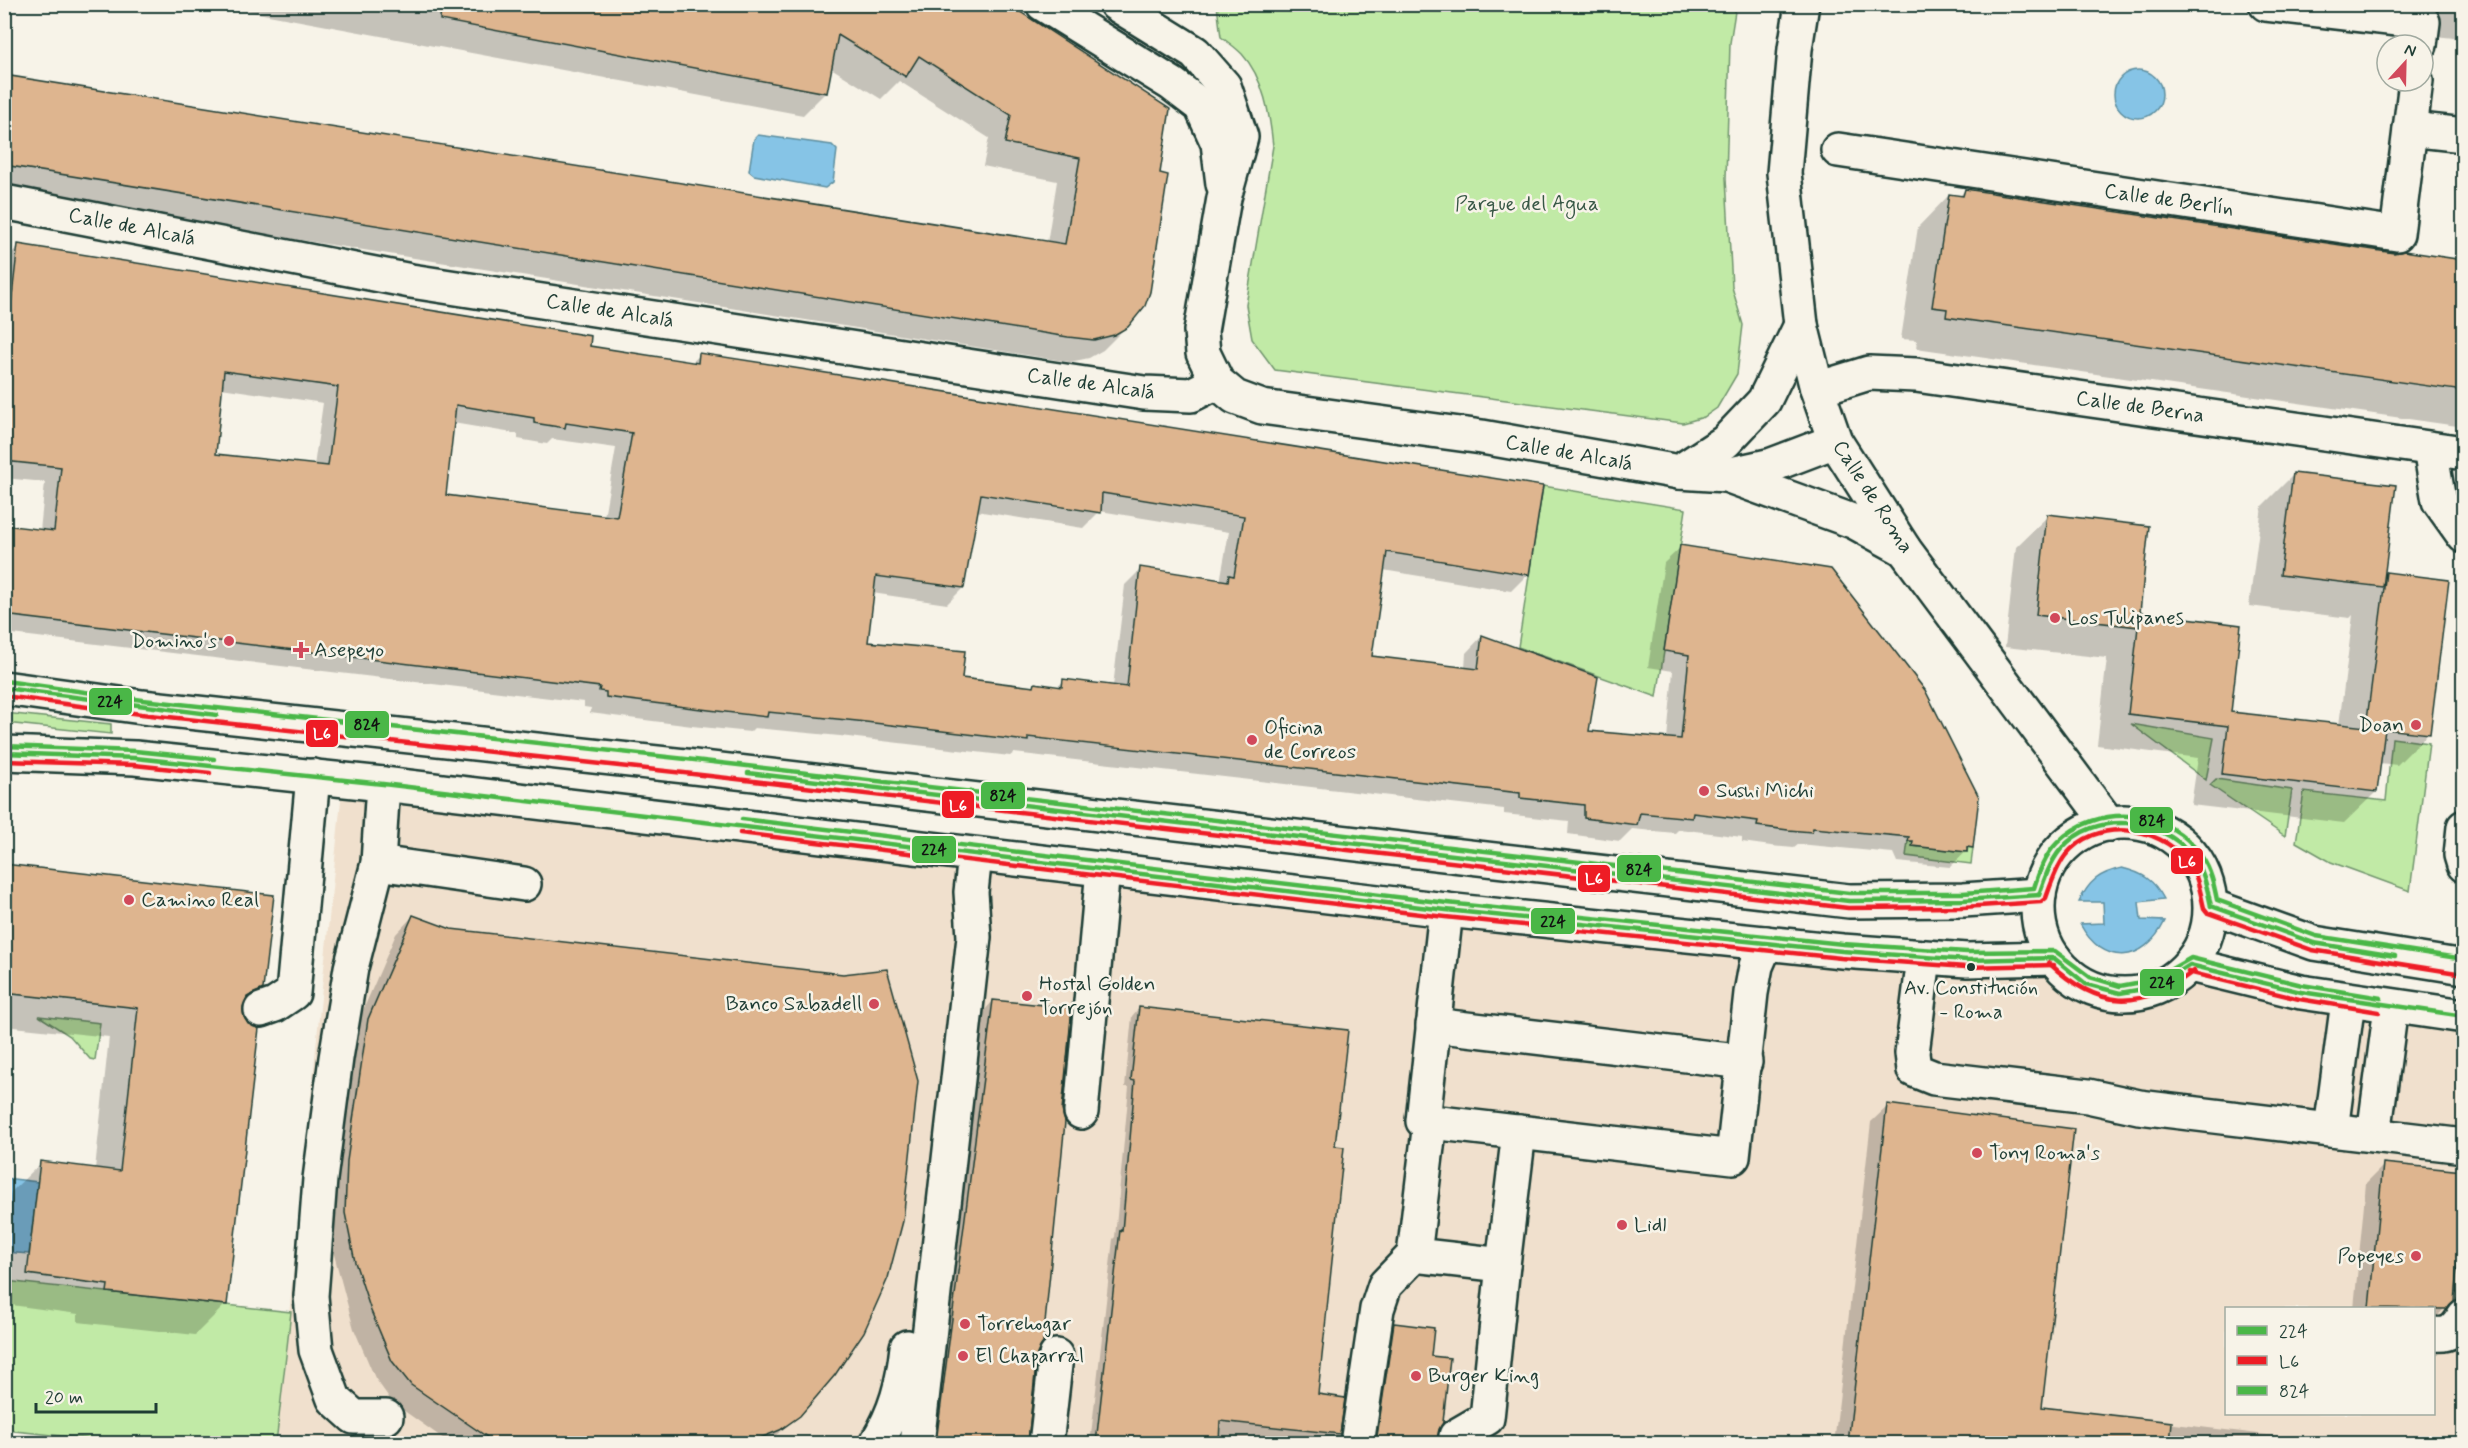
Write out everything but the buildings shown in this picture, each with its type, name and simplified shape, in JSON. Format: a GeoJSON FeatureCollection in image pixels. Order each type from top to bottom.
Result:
{"type":"FeatureCollection","features":[{"type":"Feature","properties":{"kind":"street"},"geometry":{"type":"LineString","coordinates":[[1043,4],[1172,84],[1201,106],[1218,143],[1224,198]]}},
{"type":"Feature","properties":{"kind":"street"},"geometry":{"type":"LineString","coordinates":[[1116,4],[1195,53],[1224,86],[1241,137],[1224,198]]}},
{"type":"Feature","properties":{"kind":"street","name":"Calle de Roma"},"geometry":{"type":"LineString","coordinates":[[1802,4],[1795,49],[1784,173],[1801,324],[1817,389],[1834,441],[1904,549],[2109,824]]}},
{"type":"Feature","properties":{"kind":"street"},"geometry":{"type":"LineString","coordinates":[[2266,4],[2423,22],[2422,33]]}},
{"type":"Feature","properties":{"kind":"street","name":"Calle de Berlín"},"geometry":{"type":"LineString","coordinates":[[1838,150],[2397,234],[2414,93]]}},
{"type":"Feature","properties":{"kind":"street"},"geometry":{"type":"LineString","coordinates":[[2410,129],[2463,135]]}},
{"type":"Feature","properties":{"kind":"street","name":"Calle de Alcalá"},"geometry":{"type":"LineString","coordinates":[[1224,198],[1201,331],[1203,353],[1217,382],[1235,397],[1262,407],[1482,437],[1679,472],[1726,475],[1772,465],[1834,441]]}},
{"type":"Feature","properties":{"kind":"street","name":"Calle de Alcalá"},"geometry":{"type":"LineString","coordinates":[[4,202],[411,281],[1144,393],[1191,395],[1217,382]]}},
{"type":"Feature","properties":{"kind":"street"},"geometry":{"type":"LineString","coordinates":[[1679,472],[1725,442],[1764,401],[1801,324]]}},
{"type":"Feature","properties":{"kind":"street","name":"Calle de Berna"},"geometry":{"type":"LineString","coordinates":[[1817,389],[1869,373],[1916,375],[2463,453]]}},
{"type":"Feature","properties":{"kind":"street"},"geometry":{"type":"LineString","coordinates":[[2430,449],[2439,501],[2463,536]]}},
{"type":"Feature","properties":{"kind":"street","name":"Calle de Alcalá"},"geometry":{"type":"LineString","coordinates":[[1726,475],[1855,522],[1904,549]]}},
{"type":"Feature","properties":{"kind":"street"},"geometry":{"type":"LineString","coordinates":[[4,688],[153,708],[685,766],[1849,901],[1962,900],[2039,894]]}},
{"type":"Feature","properties":{"kind":"street"},"geometry":{"type":"LineString","coordinates":[[4,753],[135,758],[314,776],[1446,910],[1766,943],[1924,958],[1967,960],[2054,958]]}},
{"type":"Feature","properties":{"kind":"street"},"geometry":{"type":"LineString","coordinates":[[261,1010],[275,1005],[293,993],[314,776]]}},
{"type":"Feature","properties":{"kind":"street"},"geometry":{"type":"LineString","coordinates":[[383,784],[378,863],[351,968],[336,1058],[320,1179],[311,1296],[316,1350],[334,1399],[354,1417],[386,1418]]}},
{"type":"Feature","properties":{"kind":"street"},"geometry":{"type":"LineString","coordinates":[[2133,823],[2153,827],[2171,836],[2191,854],[2205,877],[2211,906],[2209,928],[2202,948],[2190,965],[2171,981],[2144,992],[2116,994],[2090,987],[2069,974],[2054,958],[2044,938],[2038,917],[2039,894],[2047,870],[2062,848],[2085,831],[2109,824],[2133,823]]}},
{"type":"Feature","properties":{"kind":"street"},"geometry":{"type":"LineString","coordinates":[[2463,827],[2461,855],[2463,865]]}},
{"type":"Feature","properties":{"kind":"street"},"geometry":{"type":"LineString","coordinates":[[876,1443],[891,1419],[904,1376],[960,936],[971,892],[975,855]]}},
{"type":"Feature","properties":{"kind":"street"},"geometry":{"type":"LineString","coordinates":[[378,863],[419,871],[524,884]]}},
{"type":"Feature","properties":{"kind":"street"},"geometry":{"type":"LineString","coordinates":[[1081,1112],[1103,869]]}},
{"type":"Feature","properties":{"kind":"street"},"geometry":{"type":"LineString","coordinates":[[917,1443],[974,937],[971,892]]}},
{"type":"Feature","properties":{"kind":"street"},"geometry":{"type":"LineString","coordinates":[[2211,906],[2314,943],[2463,967]]}},
{"type":"Feature","properties":{"kind":"street"},"geometry":{"type":"LineString","coordinates":[[1446,910],[1423,1121],[1733,1157],[1756,966],[1766,943]]}},
{"type":"Feature","properties":{"kind":"street"},"geometry":{"type":"LineString","coordinates":[[1924,958],[1912,1053],[1914,1070],[1934,1078],[2088,1096],[2139,1107],[2463,1146]]}},
{"type":"Feature","properties":{"kind":"street"},"geometry":{"type":"LineString","coordinates":[[2190,965],[2348,1001],[2463,1016]]}},
{"type":"Feature","properties":{"kind":"street"},"geometry":{"type":"LineString","coordinates":[[2331,1130],[2348,1001]]}},
{"type":"Feature","properties":{"kind":"street"},"geometry":{"type":"LineString","coordinates":[[2374,1135],[2391,1007]]}},
{"type":"Feature","properties":{"kind":"street"},"geometry":{"type":"LineString","coordinates":[[1433,1025],[1745,1062]]}},
{"type":"Feature","properties":{"kind":"street"},"geometry":{"type":"LineString","coordinates":[[1357,1443],[1377,1309],[1385,1285],[1414,1255],[1430,1122]]}},
{"type":"Feature","properties":{"kind":"street"},"geometry":{"type":"LineString","coordinates":[[1455,1443],[1456,1436],[1487,1418],[1518,1132]]}},
{"type":"Feature","properties":{"kind":"street"},"geometry":{"type":"LineString","coordinates":[[1414,1255],[1503,1265]]}},
{"type":"Feature","properties":{"kind":"street"},"geometry":{"type":"LineString","coordinates":[[2435,1334],[2445,1335],[2458,1327],[2463,1316]]}},
{"type":"Feature","properties":{"kind":"street"},"geometry":{"type":"LineString","coordinates":[[1046,1443],[1056,1356]]}},
{"type":"Feature","properties":{"kind":"shaded area"},"geometry":{"type":"Polygon","coordinates":[[[343,780],[2054,958],[2069,974],[2089,987],[2116,994],[2144,992],[2171,981],[2190,965],[2463,1016],[2463,1443],[276,1444],[343,780]]]}},
{"type":"Feature","properties":{"kind":"green space","name":"Parque del Agua"},"geometry":{"type":"Polygon","coordinates":[[[1217,5],[1736,5],[1730,43],[1726,178],[1732,287],[1743,325],[1737,374],[1717,408],[1704,417],[1683,423],[1275,370],[1252,339],[1246,305],[1273,146],[1270,122],[1265,98],[1256,74],[1242,54],[1221,37],[1217,5]]]}},
{"type":"Feature","properties":{"kind":"green space"},"geometry":{"type":"Polygon","coordinates":[[[1543,486],[1686,509],[1657,697],[1518,647],[1543,486]]]}},
{"type":"Feature","properties":{"kind":"green space"},"geometry":{"type":"Polygon","coordinates":[[[4,713],[111,724],[111,734],[5,723],[4,713]]]}},
{"type":"Feature","properties":{"kind":"green space"},"geometry":{"type":"Polygon","coordinates":[[[2131,724],[2214,738],[2206,780],[2131,724]]]}},
{"type":"Feature","properties":{"kind":"green space"},"geometry":{"type":"Polygon","coordinates":[[[2392,738],[2429,743],[2410,891],[2331,862],[2296,842],[2304,792],[2386,801],[2392,738]]]}},
{"type":"Feature","properties":{"kind":"green space"},"geometry":{"type":"Polygon","coordinates":[[[2216,779],[2292,790],[2285,836],[2210,785],[2216,779]]]}},
{"type":"Feature","properties":{"kind":"green space"},"geometry":{"type":"Polygon","coordinates":[[[1908,841],[1913,841],[1913,846],[1967,852],[1967,847],[1973,848],[1971,864],[1906,856],[1908,841]]]}},
{"type":"Feature","properties":{"kind":"green space"},"geometry":{"type":"Polygon","coordinates":[[[39,1016],[100,1023],[95,1060],[90,1059],[70,1036],[39,1016]]]}},
{"type":"Feature","properties":{"kind":"green space"},"geometry":{"type":"Polygon","coordinates":[[[5,1281],[291,1312],[276,1443],[139,1444],[5,1430],[5,1281]]]}},
{"type":"Feature","properties":{"kind":"water"},"geometry":{"type":"Polygon","coordinates":[[[2133,70],[2143,70],[2155,77],[2162,89],[2162,99],[2155,111],[2143,118],[2133,118],[2118,107],[2114,99],[2114,89],[2125,74],[2133,70]]]}},
{"type":"Feature","properties":{"kind":"water"},"geometry":{"type":"Polygon","coordinates":[[[758,135],[832,145],[837,150],[833,182],[825,188],[754,175],[749,171],[754,139],[758,135]]]}},
{"type":"Feature","properties":{"kind":"water"},"geometry":{"type":"Polygon","coordinates":[[[2122,868],[2147,878],[2164,899],[2139,902],[2141,920],[2165,921],[2146,946],[2123,955],[2100,948],[2089,938],[2080,924],[2104,923],[2103,902],[2079,902],[2091,883],[2101,875],[2122,868]]]}},
{"type":"Feature","properties":{"kind":"water"},"geometry":{"type":"Polygon","coordinates":[[[5,1178],[38,1182],[29,1254],[5,1252],[5,1178]]]}},
{"type":"Feature","properties":{"kind":"transit line","name":"824"},"geometry":{"type":"LineString","coordinates":[[5,681],[143,700],[686,759],[1849,893],[1963,893],[2034,888],[2049,853],[2073,830],[2092,821],[2112,816],[2133,816],[2153,820],[2172,828],[2189,841],[2208,867],[2217,900],[2316,936],[2464,959]]}},
{"type":"Feature","properties":{"kind":"transit line","name":"224"},"geometry":{"type":"LineString","coordinates":[[4,688],[217,715]]}},
{"type":"Feature","properties":{"kind":"transit line","name":"L6"},"geometry":{"type":"LineString","coordinates":[[4,696],[141,714],[684,773],[1848,908],[1963,907],[2041,902],[2046,898],[2065,856],[2078,844],[2093,835],[2126,830],[2144,833],[2160,840],[2175,849],[2187,861],[2196,877],[2204,908],[2208,913],[2312,950],[2463,974]]}},
{"type":"Feature","properties":{"kind":"transit line","name":"824"},"geometry":{"type":"LineString","coordinates":[[4,746],[135,751],[214,759]]}},
{"type":"Feature","properties":{"kind":"transit line","name":"224"},"geometry":{"type":"LineString","coordinates":[[4,753],[135,758],[383,784],[1446,910],[1842,951],[1967,960],[2054,958],[2086,984],[2120,993],[2155,987],[2190,965],[2301,992],[2464,1016]]}},
{"type":"Feature","properties":{"kind":"transit line","name":"L6"},"geometry":{"type":"LineString","coordinates":[[4,761],[134,765],[210,773]]}},
{"type":"Feature","properties":{"kind":"transit line","name":"224"},"geometry":{"type":"LineString","coordinates":[[748,773],[1849,901],[1963,900],[2039,895]]}},
{"type":"Feature","properties":{"kind":"transit line","name":"824"},"geometry":{"type":"LineString","coordinates":[[742,819],[1447,903],[1843,944],[1967,952],[2055,951],[2090,977],[2120,986],[2152,980],[2191,958],[2302,985],[2381,998]]}},
{"type":"Feature","properties":{"kind":"transit line","name":"224"},"geometry":{"type":"LineString","coordinates":[[2039,895],[2054,860],[2061,849],[2075,837],[2091,828],[2127,823],[2145,826],[2179,842],[2196,860],[2211,906]]}},
{"type":"Feature","properties":{"kind":"transit line","name":"L6"},"geometry":{"type":"LineString","coordinates":[[740,833],[1445,917],[1841,958],[1966,967],[2054,965]]}},
{"type":"Feature","properties":{"kind":"transit line","name":"224"},"geometry":{"type":"LineString","coordinates":[[2211,906],[2314,943],[2395,956]]}},
{"type":"Feature","properties":{"kind":"transit line","name":"L6"},"geometry":{"type":"LineString","coordinates":[[2049,963],[2085,990],[2120,1000],[2156,993],[2194,971]]}},
{"type":"Feature","properties":{"kind":"transit line","name":"L6"},"geometry":{"type":"LineString","coordinates":[[2188,972],[2299,999],[2379,1012]]}},
{"type":"Feature","properties":{"kind":"place","name":"Los Tulipanes"},"geometry":{"type":"Point","coordinates":[2055,618]}},
{"type":"Feature","properties":{"kind":"place","name":"Domino's"},"geometry":{"type":"Point","coordinates":[229,641]}},
{"type":"Feature","properties":{"kind":"place","name":"Asepeyo"},"geometry":{"type":"Point","coordinates":[301,650]}},
{"type":"Feature","properties":{"kind":"place","name":"Doan"},"geometry":{"type":"Point","coordinates":[2416,725]}},
{"type":"Feature","properties":{"kind":"place","name":"Oficina de Correos"},"geometry":{"type":"Point","coordinates":[1252,740]}},
{"type":"Feature","properties":{"kind":"place","name":"Sushi Michi"},"geometry":{"type":"Point","coordinates":[1704,791]}},
{"type":"Feature","properties":{"kind":"place","name":"Camino Real"},"geometry":{"type":"Point","coordinates":[129,900]}},
{"type":"Feature","properties":{"kind":"place","name":"Av. Constitución - Roma"},"geometry":{"type":"Point","coordinates":[1971,967]}},
{"type":"Feature","properties":{"kind":"place","name":"Hostal Golden Torrejón"},"geometry":{"type":"Point","coordinates":[1027,996]}},
{"type":"Feature","properties":{"kind":"place","name":"Banco Sabadell"},"geometry":{"type":"Point","coordinates":[874,1004]}},
{"type":"Feature","properties":{"kind":"place","name":"Tony Roma's"},"geometry":{"type":"Point","coordinates":[1977,1153]}},
{"type":"Feature","properties":{"kind":"place","name":"Lidl"},"geometry":{"type":"Point","coordinates":[1622,1225]}},
{"type":"Feature","properties":{"kind":"place","name":"Popeyes"},"geometry":{"type":"Point","coordinates":[2416,1256]}},
{"type":"Feature","properties":{"kind":"place","name":"Torrehogar"},"geometry":{"type":"Point","coordinates":[965,1324]}},
{"type":"Feature","properties":{"kind":"place","name":"El Chaparral"},"geometry":{"type":"Point","coordinates":[963,1356]}},
{"type":"Feature","properties":{"kind":"place","name":"Burger King"},"geometry":{"type":"Point","coordinates":[1416,1376]}}]}
